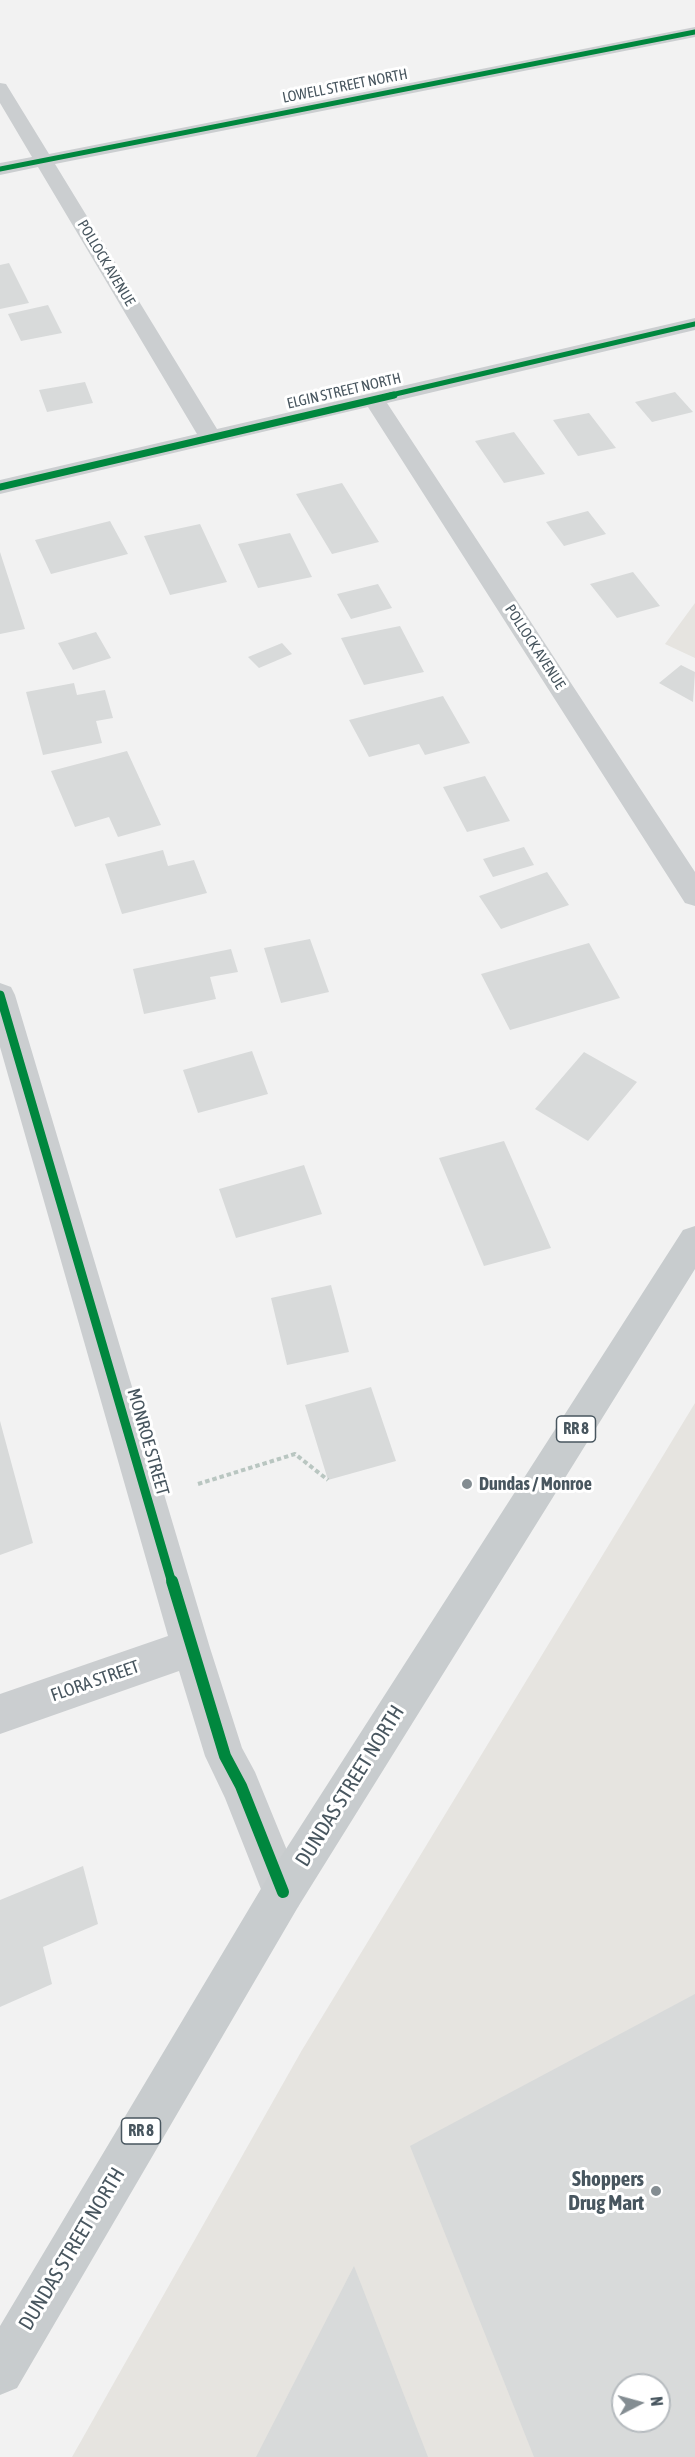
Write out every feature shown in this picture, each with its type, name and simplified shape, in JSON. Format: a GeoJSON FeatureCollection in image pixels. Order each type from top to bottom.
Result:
{"type":"FeatureCollection","features":[{"type":"Feature","properties":{"kind":"main road","name":"DUNDAS STREET NORTH"},"geometry":{"type":"LineString","coordinates":[[0,2371],[283,1892],[695,1240]]}},
{"type":"Feature","properties":{"kind":"street","name":"LOWELL STREET NORTH"},"geometry":{"type":"LineString","coordinates":[[0,168],[695,32]]}},
{"type":"Feature","properties":{"kind":"street","name":"POLLOCK AVENUE"},"geometry":{"type":"LineString","coordinates":[[0,88],[211,438]]}},
{"type":"Feature","properties":{"kind":"street","name":"ELGIN STREET NORTH"},"geometry":{"type":"LineString","coordinates":[[0,487],[695,324]]}},
{"type":"Feature","properties":{"kind":"street","name":"POLLOCK AVENUE"},"geometry":{"type":"LineString","coordinates":[[374,400],[695,895]]}},
{"type":"Feature","properties":{"kind":"street","name":"MONROE STREET"},"geometry":{"type":"LineString","coordinates":[[3,1015],[225,1756],[241,1786],[283,1892]]}},
{"type":"Feature","properties":{"kind":"street","name":"FLORA STREET"},"geometry":{"type":"LineString","coordinates":[[0,1714],[191,1648]]}},
{"type":"Feature","properties":{"kind":"path"},"geometry":{"type":"LineString","coordinates":[[198,1484],[295,1454],[328,1480]]}},
{"type":"Feature","properties":{"kind":"shaded area"},"geometry":{"type":"Polygon","coordinates":[[[695,603],[695,658],[665,644],[695,603]]]}},
{"type":"Feature","properties":{"kind":"shaded area"},"geometry":{"type":"Polygon","coordinates":[[[695,1403],[695,2457],[72,2457],[302,2050],[695,1403]]]}},
{"type":"Feature","properties":{"kind":"building"},"geometry":{"type":"Polygon","coordinates":[[[9,263],[29,303],[0,309],[0,265],[9,263]]]}},
{"type":"Feature","properties":{"kind":"building"},"geometry":{"type":"Polygon","coordinates":[[[48,305],[62,333],[21,341],[8,314],[48,305]]]}},
{"type":"Feature","properties":{"kind":"building"},"geometry":{"type":"Polygon","coordinates":[[[85,382],[93,403],[47,412],[39,390],[85,382]]]}},
{"type":"Feature","properties":{"kind":"building"},"geometry":{"type":"Polygon","coordinates":[[[675,392],[693,412],[652,422],[635,402],[675,392]]]}},
{"type":"Feature","properties":{"kind":"building"},"geometry":{"type":"Polygon","coordinates":[[[589,413],[616,448],[578,456],[553,420],[589,413]]]}},
{"type":"Feature","properties":{"kind":"building"},"geometry":{"type":"Polygon","coordinates":[[[514,432],[545,474],[504,483],[475,441],[514,432]]]}},
{"type":"Feature","properties":{"kind":"building"},"geometry":{"type":"Polygon","coordinates":[[[342,483],[379,542],[332,554],[296,494],[342,483]]]}},
{"type":"Feature","properties":{"kind":"building"},"geometry":{"type":"Polygon","coordinates":[[[588,511],[606,534],[564,546],[546,522],[588,511]]]}},
{"type":"Feature","properties":{"kind":"building"},"geometry":{"type":"Polygon","coordinates":[[[110,521],[128,554],[51,574],[35,540],[110,521]]]}},
{"type":"Feature","properties":{"kind":"building"},"geometry":{"type":"Polygon","coordinates":[[[200,524],[227,582],[170,595],[144,536],[200,524]]]}},
{"type":"Feature","properties":{"kind":"building"},"geometry":{"type":"Polygon","coordinates":[[[290,533],[312,577],[258,588],[238,544],[290,533]]]}},
{"type":"Feature","properties":{"kind":"building"},"geometry":{"type":"Polygon","coordinates":[[[0,552],[25,629],[0,634],[0,552]]]}},
{"type":"Feature","properties":{"kind":"building"},"geometry":{"type":"Polygon","coordinates":[[[633,572],[660,606],[617,618],[590,584],[633,572]]]}},
{"type":"Feature","properties":{"kind":"building"},"geometry":{"type":"Polygon","coordinates":[[[378,584],[392,608],[351,619],[337,594],[378,584]]]}},
{"type":"Feature","properties":{"kind":"building"},"geometry":{"type":"Polygon","coordinates":[[[400,626],[424,672],[364,685],[341,638],[400,626]]]}},
{"type":"Feature","properties":{"kind":"building"},"geometry":{"type":"Polygon","coordinates":[[[96,632],[111,658],[73,670],[58,643],[96,632]]]}},
{"type":"Feature","properties":{"kind":"building"},"geometry":{"type":"Polygon","coordinates":[[[282,643],[292,654],[259,668],[248,657],[282,643]]]}},
{"type":"Feature","properties":{"kind":"building"},"geometry":{"type":"Polygon","coordinates":[[[681,665],[695,672],[693,702],[659,683],[681,665]]]}},
{"type":"Feature","properties":{"kind":"building"},"geometry":{"type":"Polygon","coordinates":[[[74,683],[77,695],[105,690],[113,718],[96,721],[102,743],[43,755],[26,692],[74,683]]]}},
{"type":"Feature","properties":{"kind":"building"},"geometry":{"type":"Polygon","coordinates":[[[443,696],[470,743],[425,755],[419,744],[369,757],[349,720],[443,696]]]}},
{"type":"Feature","properties":{"kind":"building"},"geometry":{"type":"Polygon","coordinates":[[[127,751],[161,825],[118,837],[109,817],[75,827],[51,771],[127,751]]]}},
{"type":"Feature","properties":{"kind":"building"},"geometry":{"type":"Polygon","coordinates":[[[485,776],[510,821],[467,832],[443,787],[485,776]]]}},
{"type":"Feature","properties":{"kind":"building"},"geometry":{"type":"Polygon","coordinates":[[[524,847],[534,865],[493,877],[483,859],[524,847]]]}},
{"type":"Feature","properties":{"kind":"building"},"geometry":{"type":"Polygon","coordinates":[[[163,850],[168,866],[194,860],[207,893],[122,914],[105,864],[163,850]]]}},
{"type":"Feature","properties":{"kind":"building"},"geometry":{"type":"Polygon","coordinates":[[[547,872],[569,905],[501,929],[479,896],[547,872]]]}},
{"type":"Feature","properties":{"kind":"building"},"geometry":{"type":"Polygon","coordinates":[[[310,939],[329,992],[281,1003],[264,948],[310,939]]]}},
{"type":"Feature","properties":{"kind":"building"},"geometry":{"type":"Polygon","coordinates":[[[589,943],[620,998],[510,1030],[481,974],[589,943]]]}},
{"type":"Feature","properties":{"kind":"building"},"geometry":{"type":"Polygon","coordinates":[[[231,949],[238,972],[210,977],[216,999],[144,1014],[133,969],[231,949]]]}},
{"type":"Feature","properties":{"kind":"building"},"geometry":{"type":"Polygon","coordinates":[[[252,1051],[268,1094],[198,1113],[183,1070],[252,1051]]]}},
{"type":"Feature","properties":{"kind":"building"},"geometry":{"type":"Polygon","coordinates":[[[584,1052],[637,1082],[588,1141],[535,1109],[584,1052]]]}},
{"type":"Feature","properties":{"kind":"building"},"geometry":{"type":"Polygon","coordinates":[[[504,1141],[551,1248],[484,1266],[439,1158],[504,1141]]]}},
{"type":"Feature","properties":{"kind":"building"},"geometry":{"type":"Polygon","coordinates":[[[304,1165],[322,1214],[236,1238],[219,1189],[304,1165]]]}},
{"type":"Feature","properties":{"kind":"building"},"geometry":{"type":"Polygon","coordinates":[[[331,1285],[349,1352],[287,1365],[271,1298],[331,1285]]]}},
{"type":"Feature","properties":{"kind":"building"},"geometry":{"type":"Polygon","coordinates":[[[371,1387],[396,1461],[328,1480],[305,1405],[371,1387]]]}},
{"type":"Feature","properties":{"kind":"building"},"geometry":{"type":"Polygon","coordinates":[[[0,1421],[33,1543],[0,1555],[0,1421]]]}},
{"type":"Feature","properties":{"kind":"building"},"geometry":{"type":"Polygon","coordinates":[[[83,1866],[98,1924],[43,1947],[52,1984],[0,2007],[0,1900],[83,1866]]]}},
{"type":"Feature","properties":{"kind":"building"},"geometry":{"type":"Polygon","coordinates":[[[695,1994],[695,2457],[534,2457],[410,2146],[695,1994]]]}},
{"type":"Feature","properties":{"kind":"building"},"geometry":{"type":"Polygon","coordinates":[[[354,2266],[428,2457],[256,2457],[354,2266]]]}},
{"type":"Feature","properties":{"kind":"cycle path"},"geometry":{"type":"LineString","coordinates":[[0,169],[695,32]]}},
{"type":"Feature","properties":{"kind":"cycle path"},"geometry":{"type":"LineString","coordinates":[[0,487],[695,324]]}},
{"type":"Feature","properties":{"kind":"cycle path"},"geometry":{"type":"LineString","coordinates":[[0,995],[191,1648],[225,1756],[241,1786],[283,1892]]}},
{"type":"Feature","properties":{"kind":"place","name":"Dundas / Monroe"},"geometry":{"type":"Point","coordinates":[467,1484]}},
{"type":"Feature","properties":{"kind":"place","name":"Shoppers Drug Mart"},"geometry":{"type":"Point","coordinates":[656,2191]}}]}
